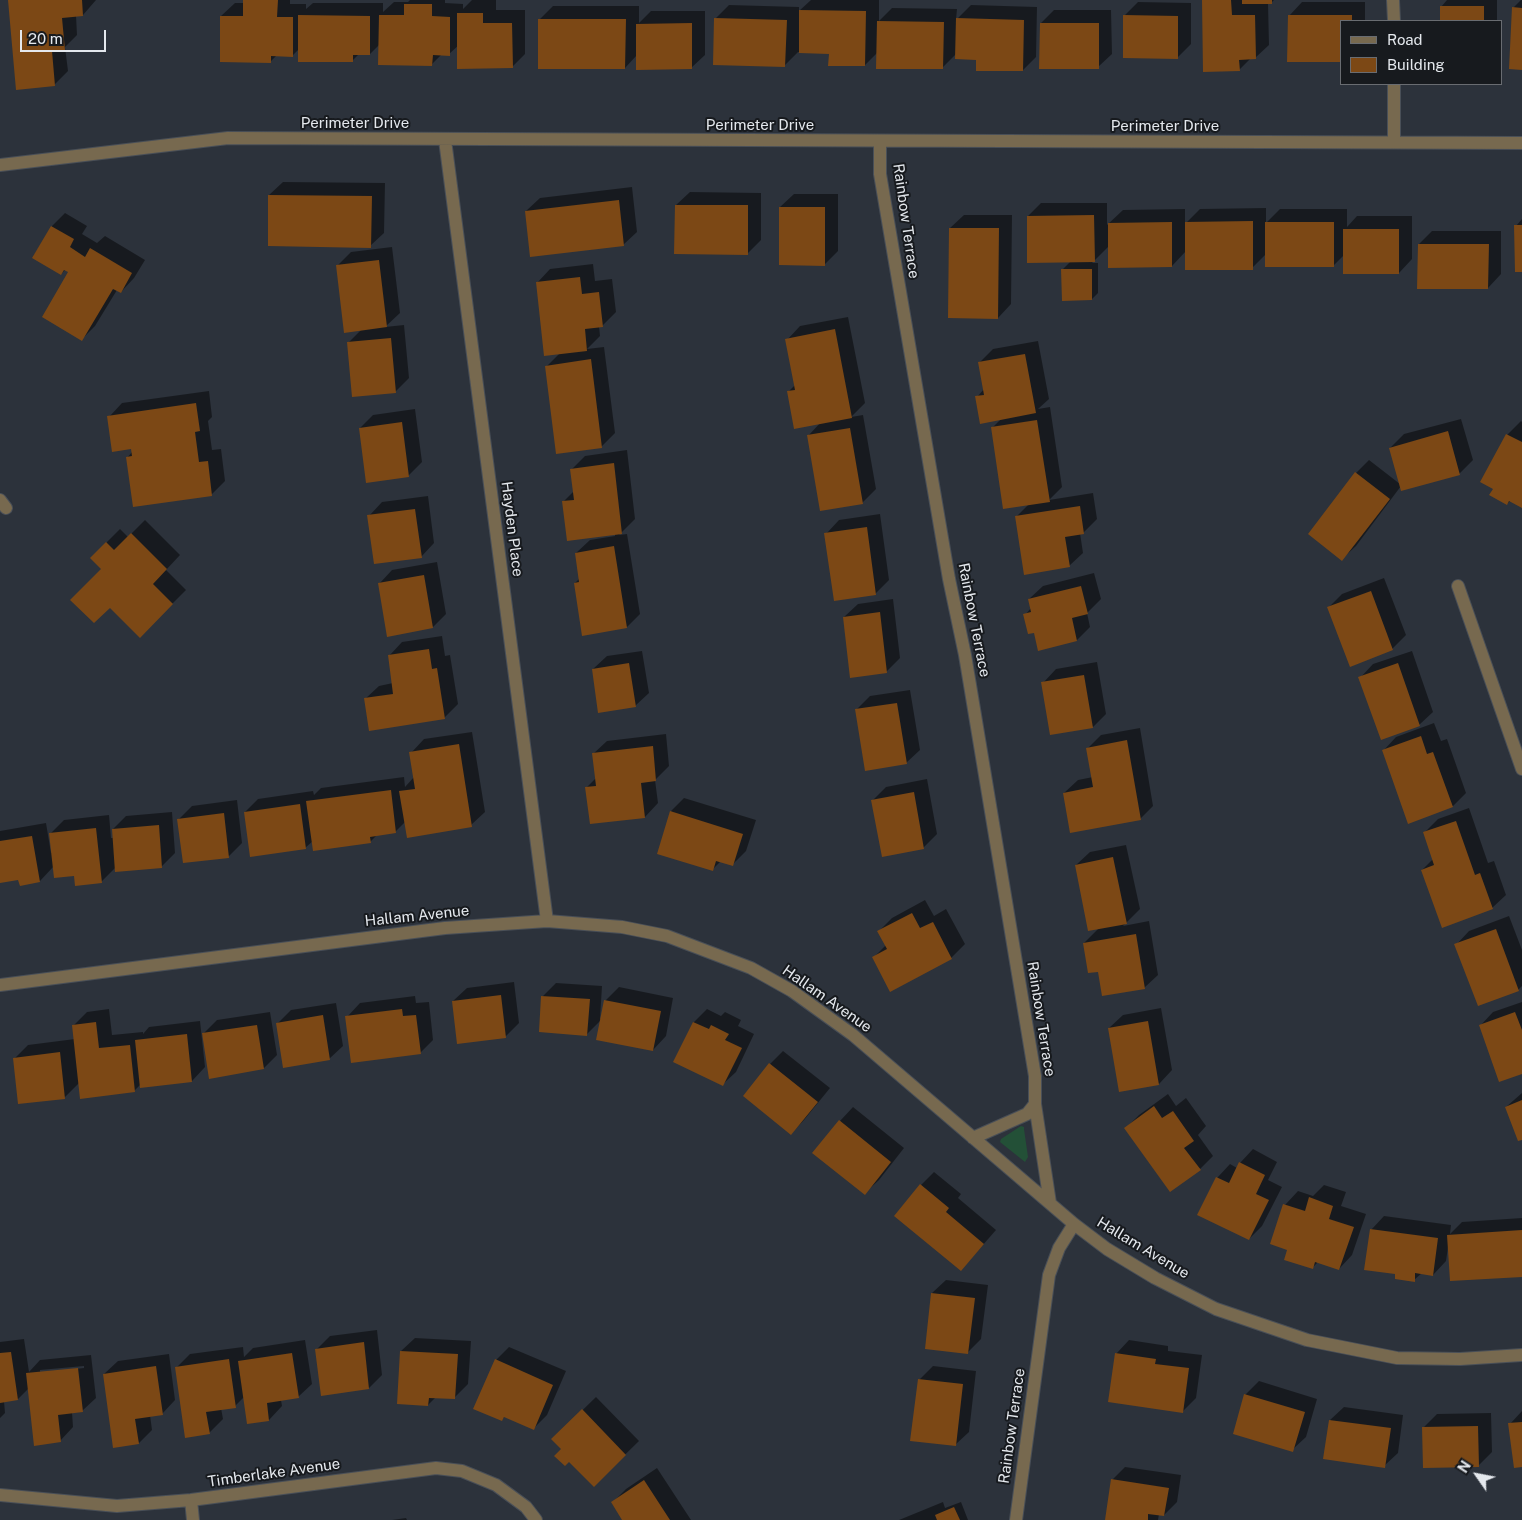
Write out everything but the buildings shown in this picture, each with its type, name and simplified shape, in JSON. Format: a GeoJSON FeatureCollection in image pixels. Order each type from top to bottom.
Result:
{"type":"FeatureCollection","features":[{"type":"Feature","properties":{"kind":"street"},"geometry":{"type":"LineString","coordinates":[[1393,0],[1394,20]]}},
{"type":"Feature","properties":{"kind":"street"},"geometry":{"type":"LineString","coordinates":[[1394,85],[1394,142]]}},
{"type":"Feature","properties":{"kind":"street","name":"Perimeter Drive"},"geometry":{"type":"LineString","coordinates":[[0,165],[228,138],[1522,143]]}},
{"type":"Feature","properties":{"kind":"street","name":"Hayden Place"},"geometry":{"type":"LineString","coordinates":[[445,140],[547,921]]}},
{"type":"Feature","properties":{"kind":"street","name":"Rainbow Terrace"},"geometry":{"type":"LineString","coordinates":[[880,141],[880,174],[948,579],[966,665],[1035,1076],[1035,1104],[1050,1203]]}},
{"type":"Feature","properties":{"kind":"street"},"geometry":{"type":"LineString","coordinates":[[1458,586],[1522,769]]}},
{"type":"Feature","properties":{"kind":"street","name":"Hallam Avenue"},"geometry":{"type":"LineString","coordinates":[[0,986],[446,928],[547,921],[622,927],[667,936],[751,968],[792,991],[853,1035],[1074,1224],[1107,1248],[1155,1278],[1208,1304],[1307,1340],[1397,1358],[1460,1359],[1522,1355]]}},
{"type":"Feature","properties":{"kind":"street"},"geometry":{"type":"LineString","coordinates":[[973,1138],[1028,1114],[1035,1104]]}},
{"type":"Feature","properties":{"kind":"street","name":"Rainbow Terrace"},"geometry":{"type":"LineString","coordinates":[[1016,1520],[1049,1275],[1059,1248],[1074,1224]]}},
{"type":"Feature","properties":{"kind":"street","name":"Timberlake Avenue"},"geometry":{"type":"LineString","coordinates":[[0,1495],[117,1506],[191,1500],[436,1468],[462,1471],[496,1485],[526,1507],[536,1520]]}},
{"type":"Feature","properties":{"kind":"street"},"geometry":{"type":"LineString","coordinates":[[191,1500],[193,1520]]}},
{"type":"Feature","properties":{"kind":"green space"},"geometry":{"type":"Polygon","coordinates":[[[1021,1126],[1024,1127],[1028,1157],[1025,1162],[1000,1142],[1001,1139],[1021,1126]]]}}]}
